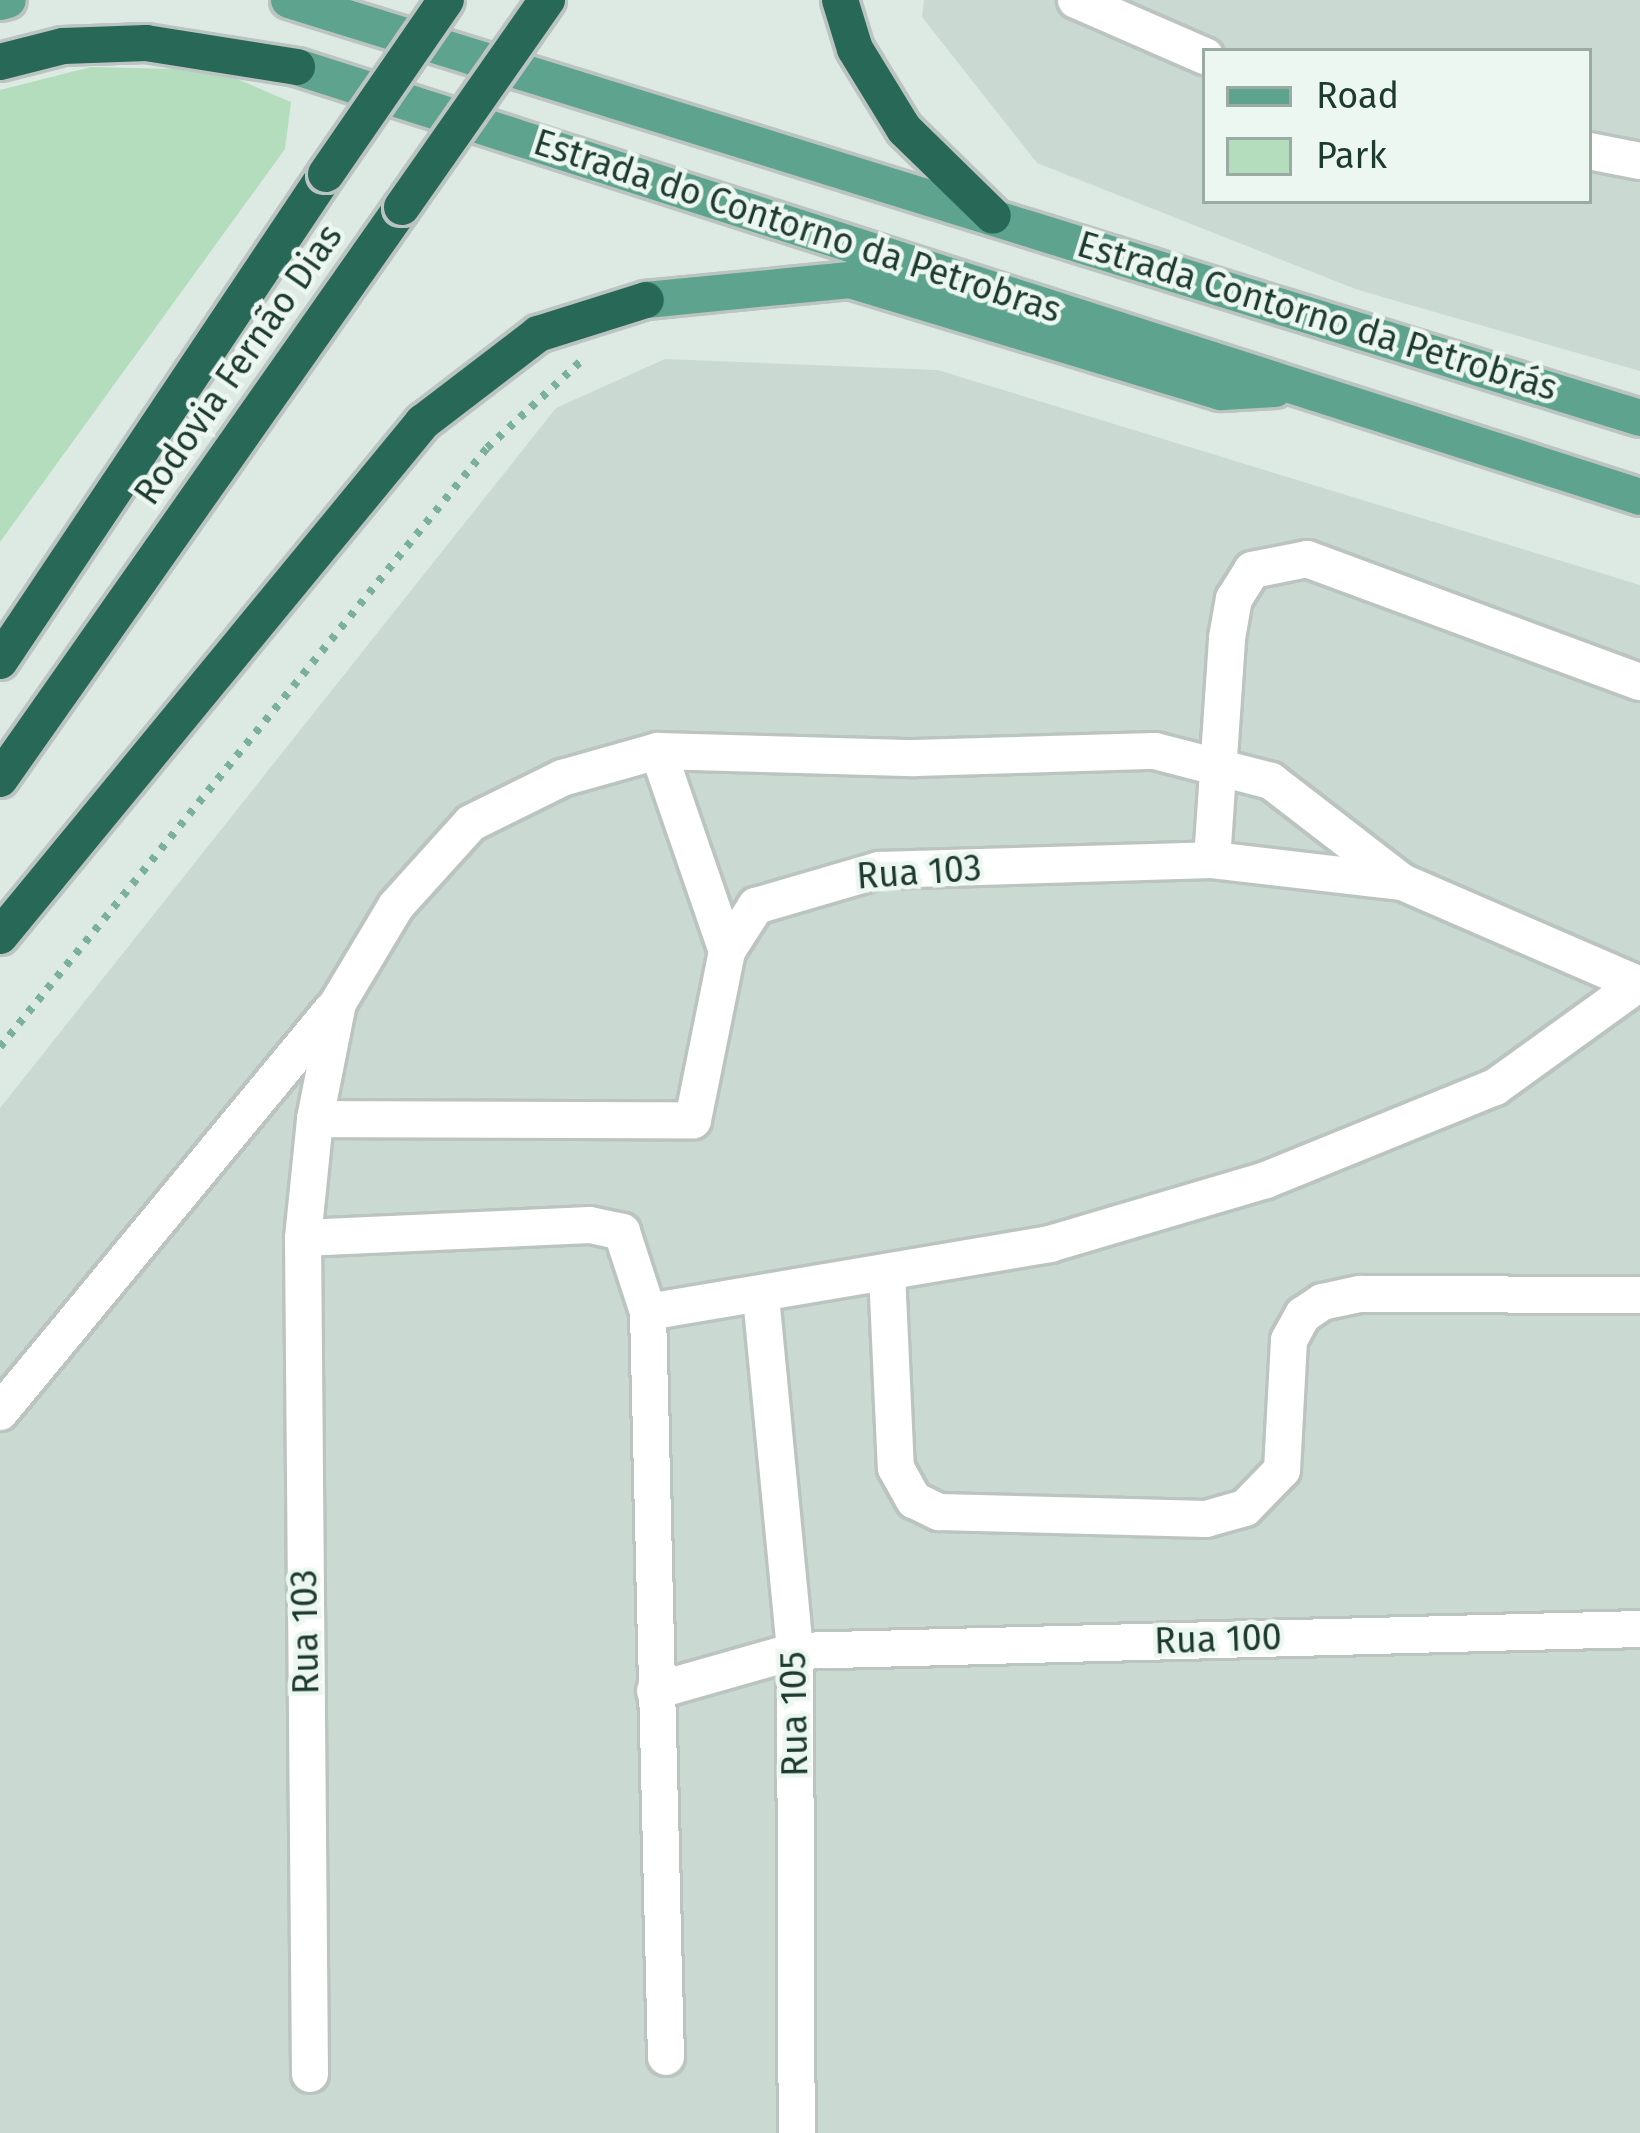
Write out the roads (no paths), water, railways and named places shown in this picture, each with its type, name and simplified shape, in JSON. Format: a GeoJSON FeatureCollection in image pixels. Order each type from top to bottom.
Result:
{"type":"FeatureCollection","features":[{"type":"Feature","properties":{"kind":"highway","name":"Rodovia Fernão Dias"},"geometry":{"type":"LineString","coordinates":[[0,662],[446,0]]}},
{"type":"Feature","properties":{"kind":"highway","name":"Rodovia Fernão Dias"},"geometry":{"type":"LineString","coordinates":[[0,779],[547,0]]}},
{"type":"Feature","properties":{"kind":"highway"},"geometry":{"type":"LineString","coordinates":[[839,0],[855,50],[904,129],[993,215]]}},
{"type":"Feature","properties":{"kind":"highway"},"geometry":{"type":"LineString","coordinates":[[0,62],[63,46],[146,44],[297,67]]}},
{"type":"Feature","properties":{"kind":"highway"},"geometry":{"type":"LineString","coordinates":[[0,935],[423,422],[538,334],[646,301]]}},
{"type":"Feature","properties":{"kind":"main road","name":"Estrada Contorno da Petrobrás"},"geometry":{"type":"LineString","coordinates":[[289,0],[1640,418]]}},
{"type":"Feature","properties":{"kind":"main road","name":"Estrada do Contorno da Petrobras"},"geometry":{"type":"LineString","coordinates":[[297,67],[1296,388]]}},
{"type":"Feature","properties":{"kind":"main road"},"geometry":{"type":"LineString","coordinates":[[646,301],[850,280],[1221,392],[1296,388]]}},
{"type":"Feature","properties":{"kind":"main road","name":"Estrada Contorno da Petrobrás"},"geometry":{"type":"LineString","coordinates":[[1296,388],[1640,497]]}},
{"type":"Feature","properties":{"kind":"lane"},"geometry":{"type":"LineString","coordinates":[[1076,0],[1202,55]]}},
{"type":"Feature","properties":{"kind":"lane"},"geometry":{"type":"LineString","coordinates":[[1592,152],[1640,161]]}},
{"type":"Feature","properties":{"kind":"lane"},"geometry":{"type":"LineString","coordinates":[[1212,860],[1216,767],[1234,599],[1252,570],[1307,559],[1640,682]]}},
{"type":"Feature","properties":{"kind":"lane"},"geometry":{"type":"LineString","coordinates":[[658,751],[727,951]]}},
{"type":"Feature","properties":{"kind":"lane","name":"Rua 103"},"geometry":{"type":"LineString","coordinates":[[0,1412],[338,1003],[396,906],[471,823],[562,778],[658,751],[916,758],[1155,751],[1271,781],[1402,882],[1639,985]]}},
{"type":"Feature","properties":{"kind":"lane","name":"Rua 103"},"geometry":{"type":"LineString","coordinates":[[315,1119],[693,1120],[727,951],[756,906],[879,870],[1212,860],[1402,882]]}},
{"type":"Feature","properties":{"kind":"lane"},"geometry":{"type":"LineString","coordinates":[[648,1312],[761,1297],[1050,1244],[1384,1136],[1495,1088],[1639,985]]}},
{"type":"Feature","properties":{"kind":"lane","name":"Rua 103"},"geometry":{"type":"LineString","coordinates":[[310,2074],[302,1238],[315,1119],[338,1003]]}},
{"type":"Feature","properties":{"kind":"lane"},"geometry":{"type":"LineString","coordinates":[[302,1238],[590,1225],[622,1232],[648,1312],[666,2057]]}},
{"type":"Feature","properties":{"kind":"lane"},"geometry":{"type":"LineString","coordinates":[[887,1274],[896,1468],[914,1500],[939,1512],[1206,1519],[1245,1508],[1282,1470],[1289,1340],[1322,1302],[1361,1294],[1640,1295]]}},
{"type":"Feature","properties":{"kind":"lane","name":"Rua 105"},"geometry":{"type":"LineString","coordinates":[[761,1297],[795,1652],[797,2133]]}},
{"type":"Feature","properties":{"kind":"lane","name":"Rua 100"},"geometry":{"type":"LineString","coordinates":[[655,1691],[795,1652],[1640,1629]]}}]}
